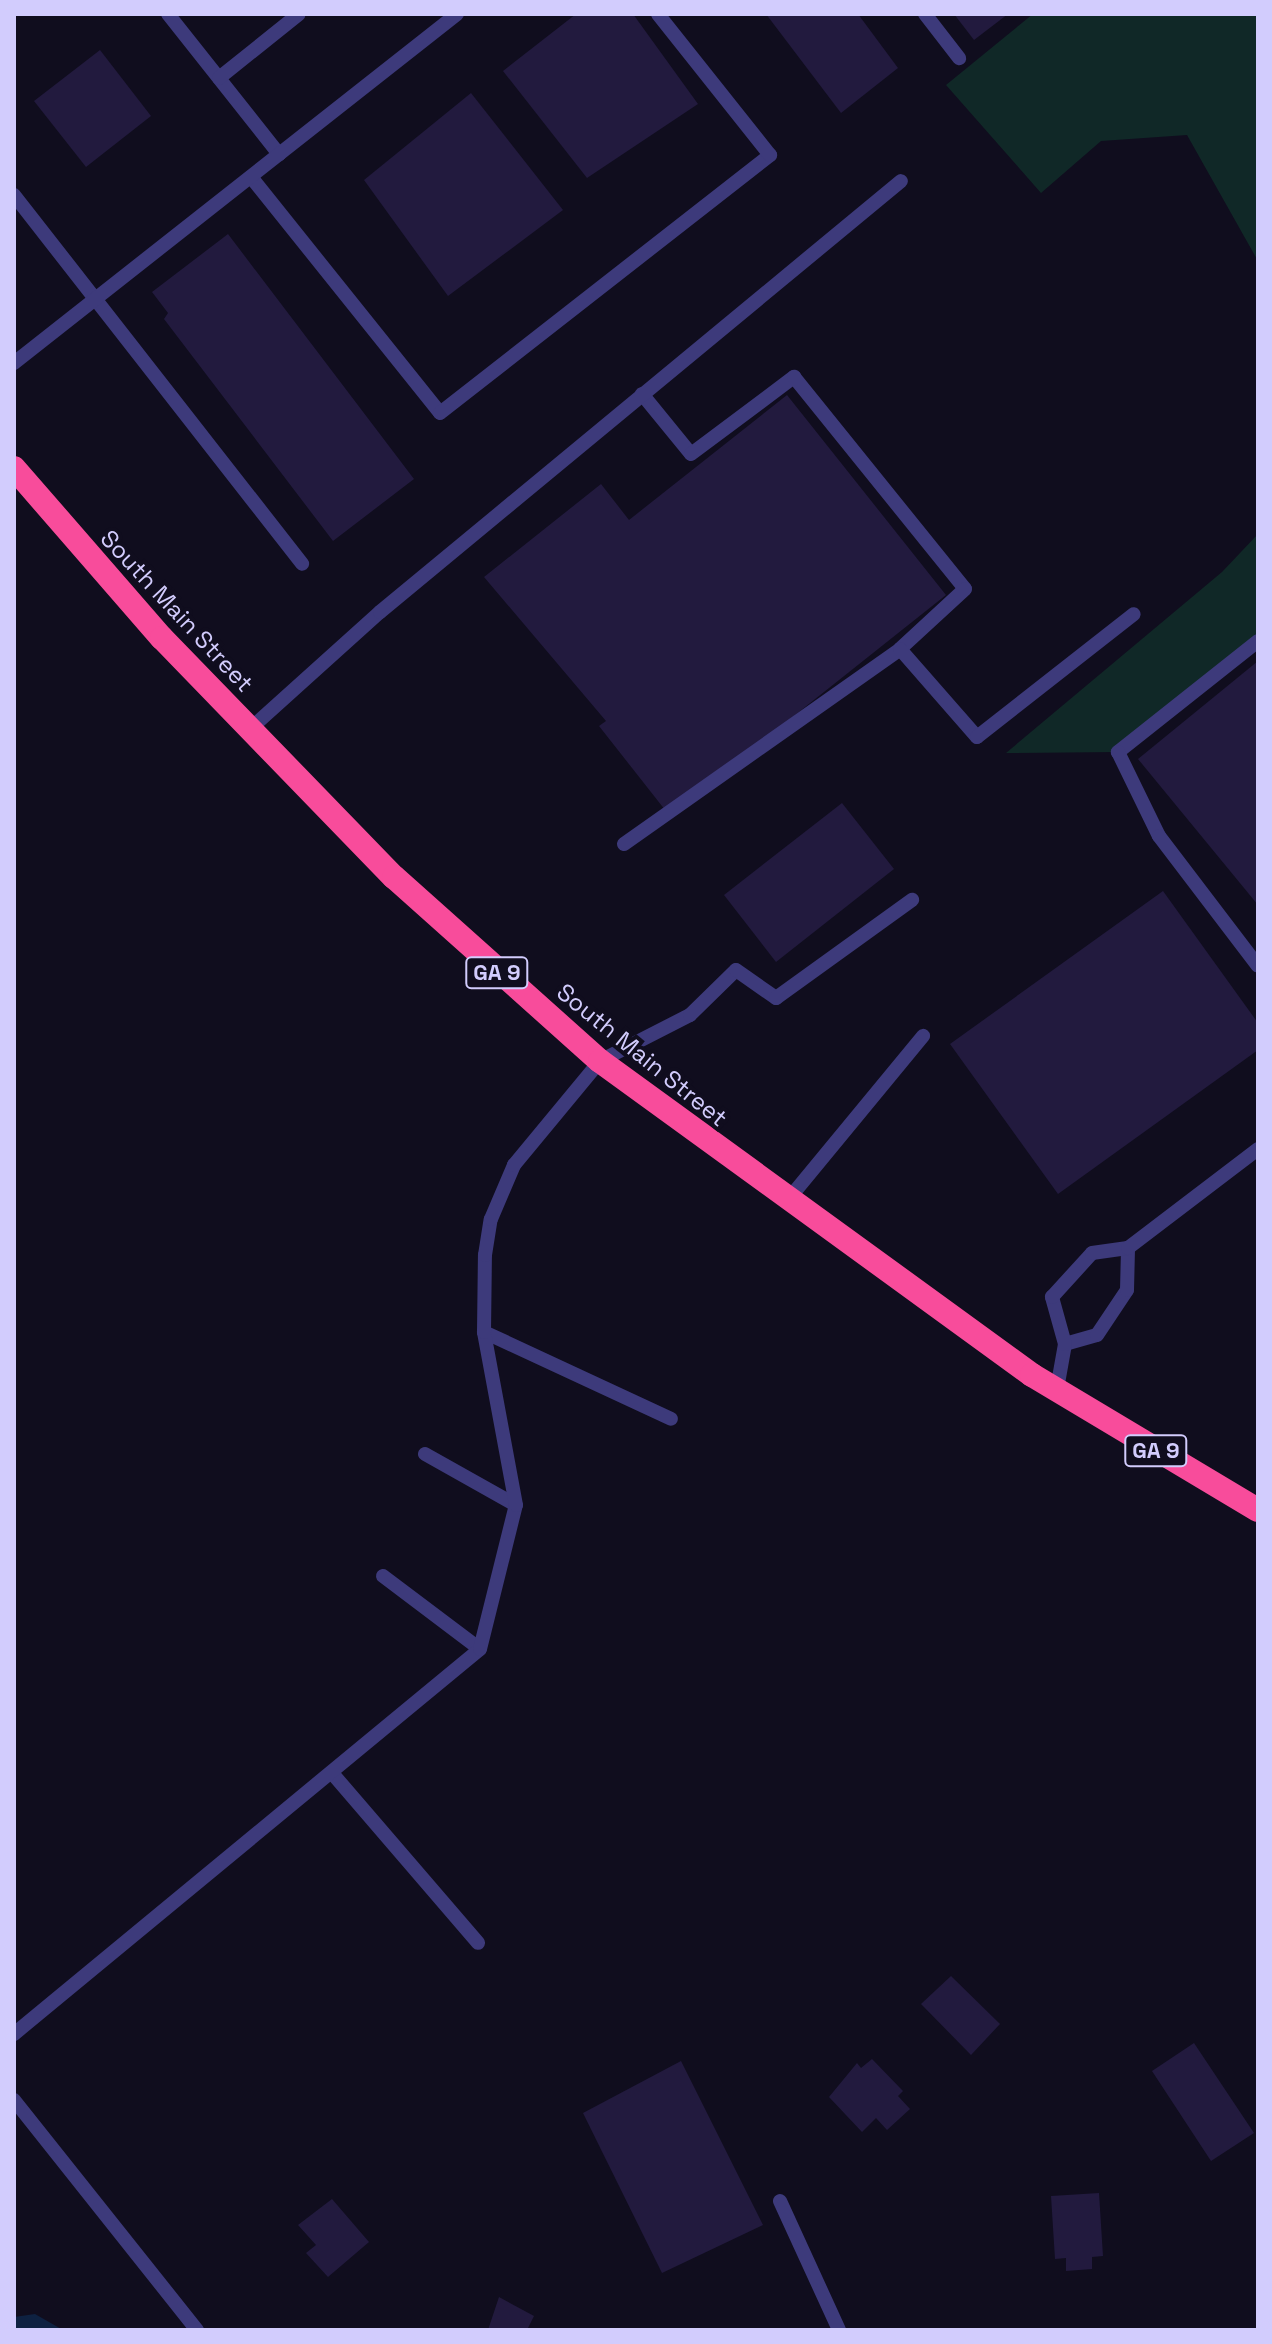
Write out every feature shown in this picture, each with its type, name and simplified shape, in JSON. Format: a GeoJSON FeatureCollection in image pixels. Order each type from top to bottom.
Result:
{"type":"FeatureCollection","features":[{"type":"Feature","properties":{"kind":"highway","name":"South Main Street"},"geometry":{"type":"LineString","coordinates":[[14,468],[63,529],[394,877],[600,1061],[787,1201],[1057,1389],[1258,1510]]}},
{"type":"Feature","properties":{"kind":"lane"},"geometry":{"type":"LineString","coordinates":[[168,14],[279,154]]}},
{"type":"Feature","properties":{"kind":"lane"},"geometry":{"type":"LineString","coordinates":[[219,78],[299,14]]}},
{"type":"Feature","properties":{"kind":"lane"},"geometry":{"type":"LineString","coordinates":[[14,363],[457,14]]}},
{"type":"Feature","properties":{"kind":"lane"},"geometry":{"type":"LineString","coordinates":[[251,177],[440,413],[770,155],[658,14]]}},
{"type":"Feature","properties":{"kind":"lane"},"geometry":{"type":"LineString","coordinates":[[925,14],[959,58]]}},
{"type":"Feature","properties":{"kind":"lane"},"geometry":{"type":"LineString","coordinates":[[250,729],[380,612],[901,181]]}},
{"type":"Feature","properties":{"kind":"lane"},"geometry":{"type":"LineString","coordinates":[[14,195],[302,564]]}},
{"type":"Feature","properties":{"kind":"lane"},"geometry":{"type":"LineString","coordinates":[[624,844],[900,649],[965,589],[794,377],[691,454],[642,394]]}},
{"type":"Feature","properties":{"kind":"lane"},"geometry":{"type":"LineString","coordinates":[[900,649],[977,737],[1134,614]]}},
{"type":"Feature","properties":{"kind":"lane"},"geometry":{"type":"LineString","coordinates":[[1258,641],[1118,752],[1159,836],[1258,966]]}},
{"type":"Feature","properties":{"kind":"lane"},"geometry":{"type":"LineString","coordinates":[[14,2034],[480,1649],[516,1505],[484,1332],[485,1255],[502,1192],[514,1165],[600,1061],[690,1015],[736,970],[776,998],[912,900]]}},
{"type":"Feature","properties":{"kind":"lane"},"geometry":{"type":"LineString","coordinates":[[787,1201],[923,1036]]}},
{"type":"Feature","properties":{"kind":"lane"},"geometry":{"type":"LineString","coordinates":[[1057,1389],[1065,1344],[1052,1297],[1092,1253],[1128,1248],[1258,1149]]}},
{"type":"Feature","properties":{"kind":"lane"},"geometry":{"type":"LineString","coordinates":[[1065,1344],[1097,1335],[1127,1290],[1128,1248]]}},
{"type":"Feature","properties":{"kind":"lane"},"geometry":{"type":"LineString","coordinates":[[484,1332],[671,1419]]}},
{"type":"Feature","properties":{"kind":"lane"},"geometry":{"type":"LineString","coordinates":[[425,1454],[516,1505]]}},
{"type":"Feature","properties":{"kind":"lane"},"geometry":{"type":"LineString","coordinates":[[383,1576],[480,1649]]}},
{"type":"Feature","properties":{"kind":"lane"},"geometry":{"type":"LineString","coordinates":[[332,1773],[478,1943]]}},
{"type":"Feature","properties":{"kind":"lane"},"geometry":{"type":"LineString","coordinates":[[14,2100],[197,2330]]}},
{"type":"Feature","properties":{"kind":"lane"},"geometry":{"type":"LineString","coordinates":[[780,2201],[839,2330]]}},
{"type":"Feature","properties":{"kind":"green space"},"geometry":{"type":"Polygon","coordinates":[[[1033,14],[1258,14],[1258,261],[1187,135],[1101,141],[1041,193],[946,85],[1033,14]]]}},
{"type":"Feature","properties":{"kind":"green space"},"geometry":{"type":"Polygon","coordinates":[[[1258,534],[1258,640],[1118,752],[1006,753],[1222,572],[1258,534]]]}},
{"type":"Feature","properties":{"kind":"water"},"geometry":{"type":"Polygon","coordinates":[[[35,2314],[63,2330],[14,2330],[14,2317],[35,2314]]]}},
{"type":"Feature","properties":{"kind":"building"},"geometry":{"type":"Polygon","coordinates":[[[576,14],[633,14],[698,104],[587,178],[503,71],[576,14]]]}},
{"type":"Feature","properties":{"kind":"building"},"geometry":{"type":"Polygon","coordinates":[[[766,14],[858,14],[898,68],[841,113],[766,14]]]}},
{"type":"Feature","properties":{"kind":"building"},"geometry":{"type":"Polygon","coordinates":[[[954,14],[1008,14],[974,40],[954,14]]]}},
{"type":"Feature","properties":{"kind":"building"},"geometry":{"type":"Polygon","coordinates":[[[100,50],[151,116],[86,167],[34,101],[100,50]]]}},
{"type":"Feature","properties":{"kind":"building"},"geometry":{"type":"Polygon","coordinates":[[[471,93],[563,210],[448,296],[364,180],[471,93]]]}},
{"type":"Feature","properties":{"kind":"building"},"geometry":{"type":"Polygon","coordinates":[[[228,234],[414,479],[333,541],[164,319],[168,313],[152,292],[228,234]]]}},
{"type":"Feature","properties":{"kind":"building"},"geometry":{"type":"Polygon","coordinates":[[[787,395],[946,595],[669,815],[599,726],[606,721],[484,577],[601,484],[629,520],[787,395]]]}},
{"type":"Feature","properties":{"kind":"building"},"geometry":{"type":"Polygon","coordinates":[[[1258,661],[1258,905],[1138,759],[1258,661]]]}},
{"type":"Feature","properties":{"kind":"building"},"geometry":{"type":"Polygon","coordinates":[[[842,803],[894,869],[776,962],[724,895],[842,803]]]}},
{"type":"Feature","properties":{"kind":"building"},"geometry":{"type":"Polygon","coordinates":[[[1163,891],[1258,1023],[1258,1050],[1058,1194],[950,1044],[1163,891]]]}},
{"type":"Feature","properties":{"kind":"building"},"geometry":{"type":"Polygon","coordinates":[[[951,1976],[1000,2024],[971,2055],[921,2004],[951,1976]]]}},
{"type":"Feature","properties":{"kind":"building"},"geometry":{"type":"Polygon","coordinates":[[[1194,2043],[1254,2133],[1211,2161],[1152,2071],[1194,2043]]]}},
{"type":"Feature","properties":{"kind":"building"},"geometry":{"type":"Polygon","coordinates":[[[872,2059],[903,2091],[898,2096],[910,2109],[887,2130],[876,2118],[862,2132],[829,2097],[857,2063],[861,2068],[872,2059]]]}},
{"type":"Feature","properties":{"kind":"building"},"geometry":{"type":"Polygon","coordinates":[[[681,2061],[763,2225],[662,2273],[583,2113],[681,2061]]]}},
{"type":"Feature","properties":{"kind":"building"},"geometry":{"type":"Polygon","coordinates":[[[1099,2193],[1103,2256],[1092,2257],[1092,2269],[1066,2271],[1066,2258],[1055,2259],[1051,2196],[1099,2193]]]}},
{"type":"Feature","properties":{"kind":"building"},"geometry":{"type":"Polygon","coordinates":[[[332,2199],[369,2242],[328,2277],[306,2253],[316,2245],[298,2225],[332,2199]]]}},
{"type":"Feature","properties":{"kind":"building"},"geometry":{"type":"Polygon","coordinates":[[[499,2297],[534,2316],[527,2330],[488,2330],[499,2297]]]}}]}
